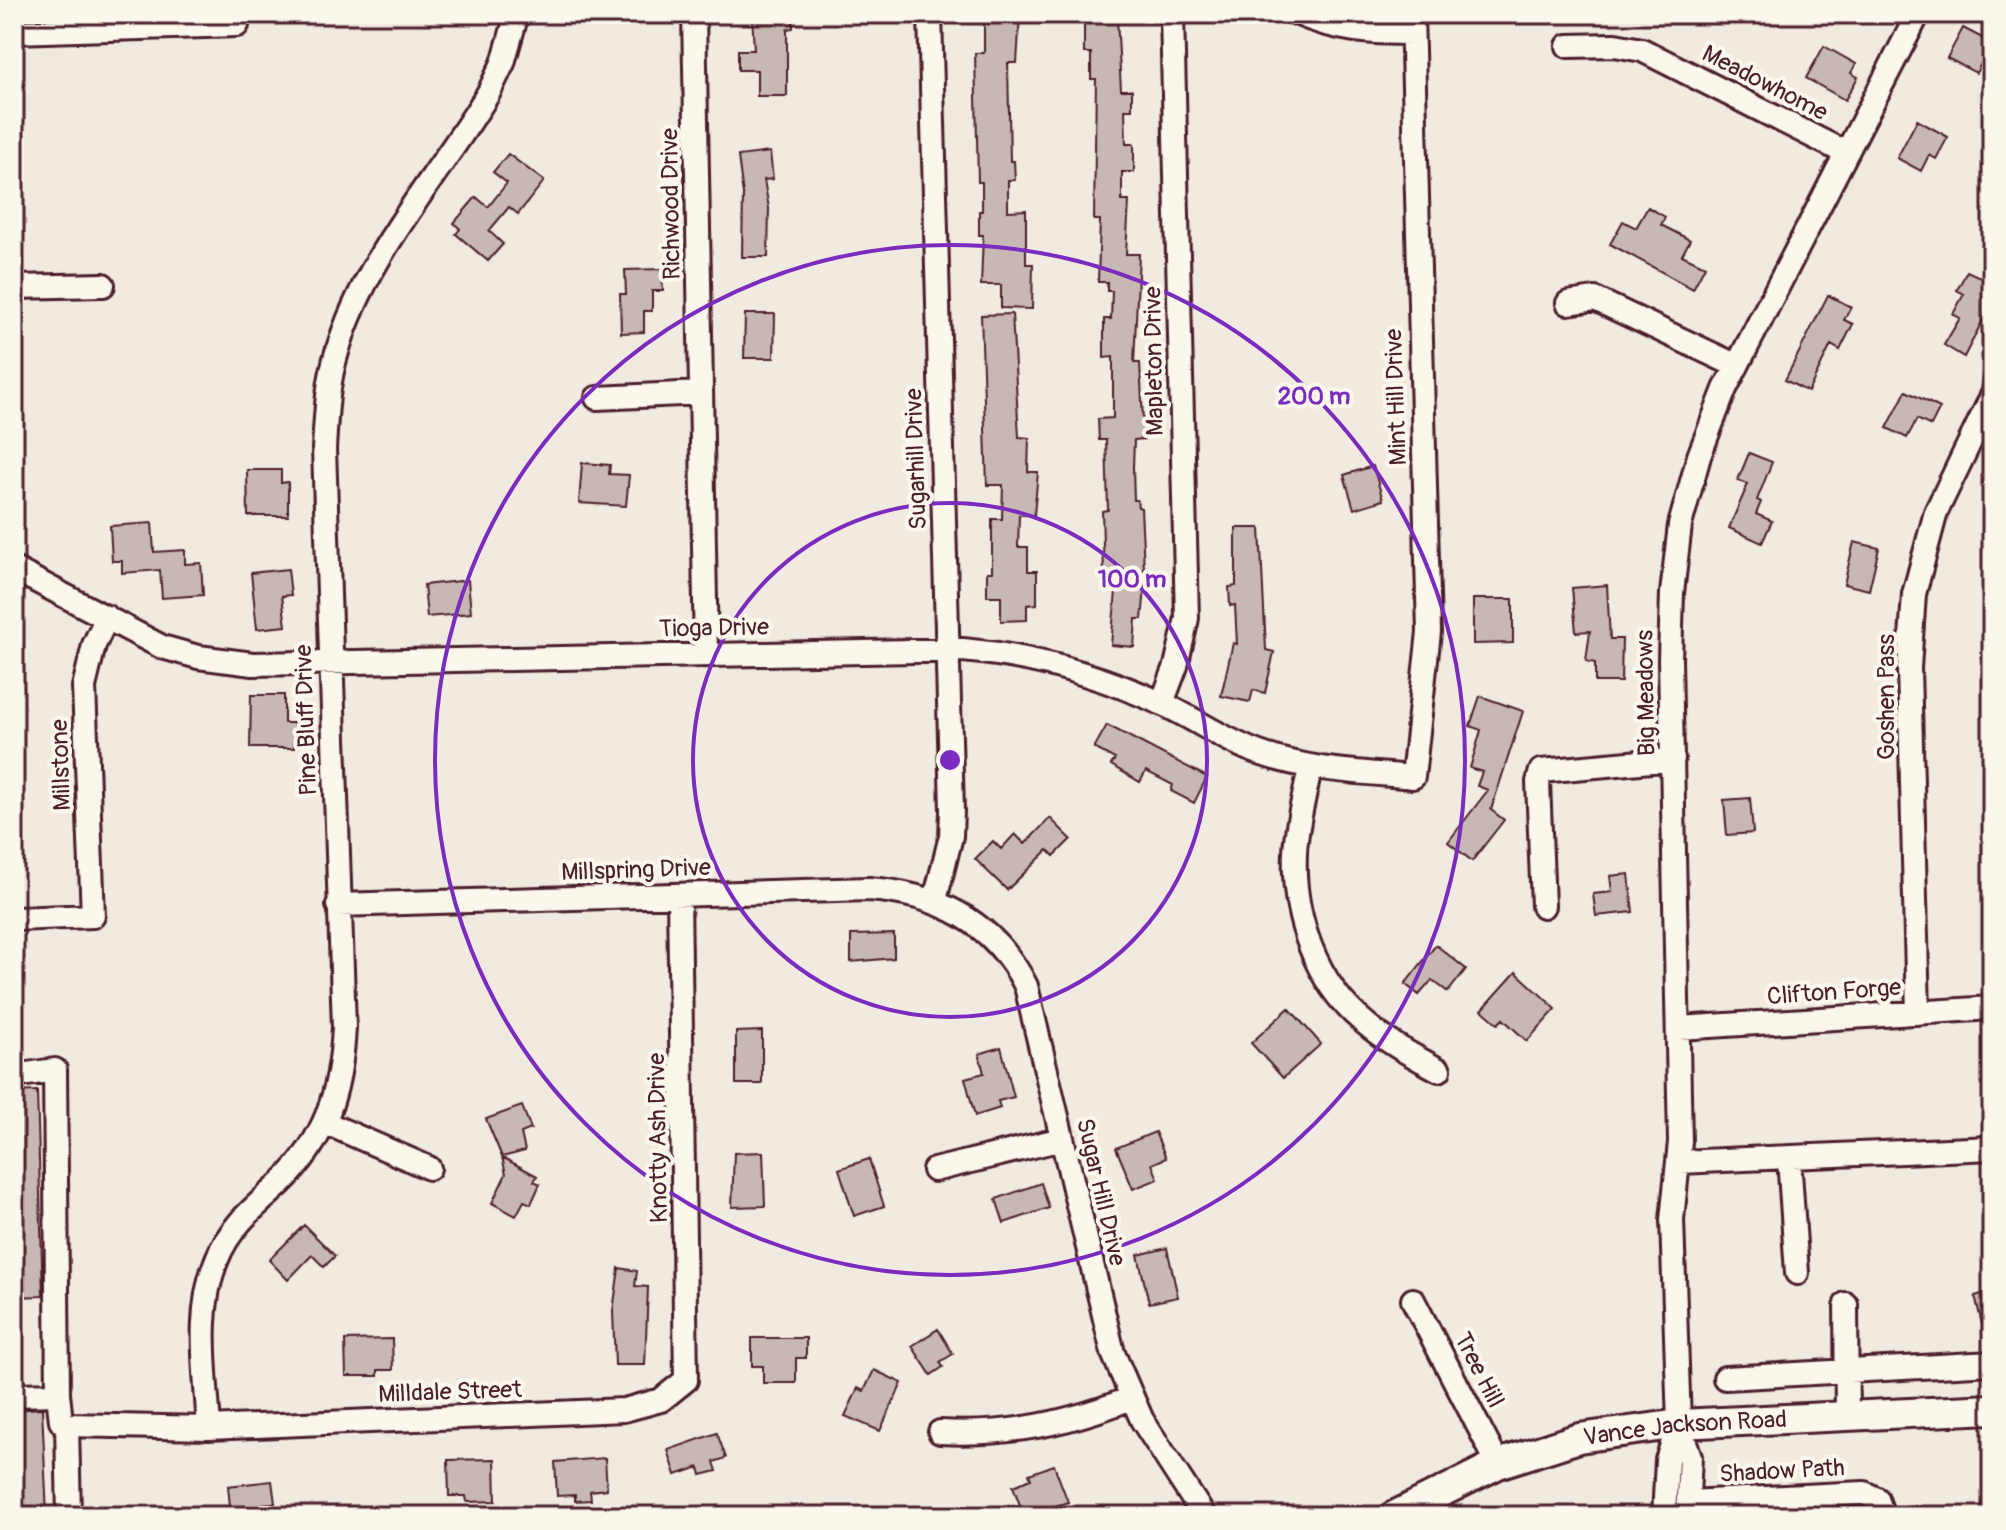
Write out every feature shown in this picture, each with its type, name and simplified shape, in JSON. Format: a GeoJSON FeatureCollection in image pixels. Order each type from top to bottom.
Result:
{"type":"FeatureCollection","features":[{"type":"Feature","properties":{"kind":"main road","name":"Vance Jackson Road"},"geometry":{"type":"LineString","coordinates":[[1394,1516],[1498,1464],[1579,1438],[1679,1424],[1992,1409]]}},
{"type":"Feature","properties":{"kind":"street","name":"Pine Bluff Drive"},"geometry":{"type":"LineString","coordinates":[[209,1428],[204,1325],[207,1292],[216,1261],[242,1219],[291,1174],[326,1123],[342,1072],[344,1027],[324,449],[328,393],[336,354],[371,276],[392,240],[489,92],[503,63],[517,14]]}},
{"type":"Feature","properties":{"kind":"street","name":"Richwood Drive"},"geometry":{"type":"LineString","coordinates":[[694,14],[706,654]]}},
{"type":"Feature","properties":{"kind":"street","name":"Sugarhill Drive"},"geometry":{"type":"LineString","coordinates":[[930,14],[951,836],[935,900]]}},
{"type":"Feature","properties":{"kind":"street","name":"Mapleton Drive"},"geometry":{"type":"LineString","coordinates":[[1162,703],[1176,666],[1187,618],[1172,14]]}},
{"type":"Feature","properties":{"kind":"street"},"geometry":{"type":"LineString","coordinates":[[1298,14],[1325,25],[1360,33],[1412,23]]}},
{"type":"Feature","properties":{"kind":"street","name":"Big Meadows"},"geometry":{"type":"LineString","coordinates":[[1688,1509],[1690,1457],[1679,1424],[1672,1220],[1680,1162],[1672,593],[1680,525],[1699,456],[1737,366],[1918,14]]}},
{"type":"Feature","properties":{"kind":"street","name":"Mint Hill Drive"},"geometry":{"type":"LineString","coordinates":[[1412,23],[1429,632],[1413,777]]}},
{"type":"Feature","properties":{"kind":"street"},"geometry":{"type":"LineString","coordinates":[[14,32],[237,25]]}},
{"type":"Feature","properties":{"kind":"street","name":"Meadowhome"},"geometry":{"type":"LineString","coordinates":[[1568,46],[1615,45],[1642,50],[1846,153]]}},
{"type":"Feature","properties":{"kind":"street"},"geometry":{"type":"LineString","coordinates":[[14,287],[103,285]]}},
{"type":"Feature","properties":{"kind":"street"},"geometry":{"type":"LineString","coordinates":[[1568,303],[1595,299],[1737,366]]}},
{"type":"Feature","properties":{"kind":"street"},"geometry":{"type":"LineString","coordinates":[[597,398],[701,393]]}},
{"type":"Feature","properties":{"kind":"street","name":"Goshen Pass"},"geometry":{"type":"LineString","coordinates":[[1918,1013],[1909,668],[1914,594],[1936,512],[1992,396]]}},
{"type":"Feature","properties":{"kind":"street","name":"Tioga Drive"},"geometry":{"type":"LineString","coordinates":[[14,569],[162,647],[198,657],[253,664],[948,650],[1037,659],[1162,703],[1235,743],[1310,768],[1413,777]]}},
{"type":"Feature","properties":{"kind":"street","name":"Millstone"},"geometry":{"type":"LineString","coordinates":[[14,919],[93,916],[84,687],[89,657],[107,617]]}},
{"type":"Feature","properties":{"kind":"street"},"geometry":{"type":"LineString","coordinates":[[1543,906],[1538,782],[1541,771],[1673,759]]}},
{"type":"Feature","properties":{"kind":"street"},"geometry":{"type":"LineString","coordinates":[[1310,768],[1297,831],[1295,866],[1299,900],[1315,959],[1331,987],[1364,1023],[1439,1070]]}},
{"type":"Feature","properties":{"kind":"street","name":"Millspring Drive"},"geometry":{"type":"LineString","coordinates":[[338,905],[869,889],[935,900]]}},
{"type":"Feature","properties":{"kind":"street","name":"Knotty Ash Drive"},"geometry":{"type":"LineString","coordinates":[[679,895],[686,1380]]}},
{"type":"Feature","properties":{"kind":"street","name":"Sugar Hill Drive"},"geometry":{"type":"LineString","coordinates":[[935,900],[985,931],[1019,971],[1039,1026],[1102,1313],[1131,1398],[1204,1516]]}},
{"type":"Feature","properties":{"kind":"street","name":"Clifton Forge"},"geometry":{"type":"LineString","coordinates":[[1679,1028],[1992,1008]]}},
{"type":"Feature","properties":{"kind":"street"},"geometry":{"type":"LineString","coordinates":[[14,1076],[55,1070],[58,1394],[61,1421],[67,1425],[69,1516]]}},
{"type":"Feature","properties":{"kind":"street"},"geometry":{"type":"LineString","coordinates":[[326,1123],[429,1168]]}},
{"type":"Feature","properties":{"kind":"street"},"geometry":{"type":"LineString","coordinates":[[934,1170],[1062,1139]]}},
{"type":"Feature","properties":{"kind":"street"},"geometry":{"type":"LineString","coordinates":[[1680,1162],[1992,1148]]}},
{"type":"Feature","properties":{"kind":"street"},"geometry":{"type":"LineString","coordinates":[[1789,1158],[1797,1273]]}},
{"type":"Feature","properties":{"kind":"street","name":"Tree Hill"},"geometry":{"type":"LineString","coordinates":[[1413,1300],[1498,1464]]}},
{"type":"Feature","properties":{"kind":"street"},"geometry":{"type":"LineString","coordinates":[[1846,1304],[1847,1417]]}},
{"type":"Feature","properties":{"kind":"street"},"geometry":{"type":"LineString","coordinates":[[1725,1378],[1992,1363]]}},
{"type":"Feature","properties":{"kind":"street","name":"Milldale Street"},"geometry":{"type":"LineString","coordinates":[[67,1425],[209,1428],[624,1410],[661,1400],[686,1380]]}},
{"type":"Feature","properties":{"kind":"street"},"geometry":{"type":"LineString","coordinates":[[14,1395],[58,1394]]}},
{"type":"Feature","properties":{"kind":"street"},"geometry":{"type":"LineString","coordinates":[[940,1432],[1006,1432],[1092,1414],[1131,1398]]}},
{"type":"Feature","properties":{"kind":"street","name":"Big Meadows"},"geometry":{"type":"LineString","coordinates":[[1664,1516],[1667,1460],[1679,1424]]}},
{"type":"Feature","properties":{"kind":"street","name":"Shadow Path"},"geometry":{"type":"LineString","coordinates":[[1688,1509],[1864,1493],[1880,1508]]}},
{"type":"Feature","properties":{"kind":"building"},"geometry":{"type":"Polygon","coordinates":[[[752,14],[793,14],[793,28],[787,29],[787,96],[757,96],[757,70],[738,70],[738,50],[754,50],[752,14]]]}},
{"type":"Feature","properties":{"kind":"building"},"geometry":{"type":"Polygon","coordinates":[[[984,14],[1020,14],[1017,63],[1008,63],[1010,161],[1014,161],[1015,180],[1008,180],[1008,211],[1026,210],[1026,264],[1033,264],[1032,309],[1001,308],[1001,285],[981,285],[983,235],[979,235],[979,211],[982,211],[982,182],[978,182],[975,53],[984,53],[984,14]]]}},
{"type":"Feature","properties":{"kind":"building"},"geometry":{"type":"Polygon","coordinates":[[[1084,18],[1117,18],[1121,90],[1132,90],[1132,109],[1125,109],[1126,144],[1134,144],[1134,172],[1122,172],[1122,201],[1129,201],[1126,254],[1139,254],[1134,363],[1140,363],[1144,439],[1134,440],[1133,468],[1134,500],[1141,508],[1145,589],[1142,619],[1136,619],[1134,647],[1111,645],[1117,580],[1113,580],[1113,575],[1104,575],[1102,511],[1108,510],[1106,440],[1099,440],[1098,419],[1113,418],[1113,357],[1104,358],[1104,319],[1111,319],[1112,291],[1107,291],[1107,282],[1098,282],[1100,220],[1094,220],[1096,79],[1091,79],[1091,53],[1084,53],[1084,18]]]}},
{"type":"Feature","properties":{"kind":"building"},"geometry":{"type":"Polygon","coordinates":[[[1963,28],[1992,43],[1976,73],[1947,58],[1963,28]]]}},
{"type":"Feature","properties":{"kind":"building"},"geometry":{"type":"Polygon","coordinates":[[[1824,46],[1856,64],[1851,73],[1858,77],[1845,100],[1806,78],[1824,46]]]}},
{"type":"Feature","properties":{"kind":"building"},"geometry":{"type":"Polygon","coordinates":[[[1917,120],[1948,137],[1936,159],[1929,155],[1921,171],[1897,158],[1917,120]]]}},
{"type":"Feature","properties":{"kind":"building"},"geometry":{"type":"Polygon","coordinates":[[[770,152],[773,179],[764,180],[769,208],[768,257],[742,257],[743,195],[738,156],[770,152]]]}},
{"type":"Feature","properties":{"kind":"building"},"geometry":{"type":"Polygon","coordinates":[[[508,154],[544,181],[518,214],[509,207],[489,231],[503,244],[488,261],[456,234],[460,229],[454,223],[476,197],[488,207],[507,183],[493,172],[508,154]]]}},
{"type":"Feature","properties":{"kind":"building"},"geometry":{"type":"Polygon","coordinates":[[[1648,207],[1665,217],[1661,225],[1690,240],[1682,255],[1705,266],[1693,289],[1610,244],[1623,221],[1636,228],[1648,207]]]}},
{"type":"Feature","properties":{"kind":"building"},"geometry":{"type":"Polygon","coordinates":[[[1992,259],[1992,302],[1964,357],[1944,345],[1960,318],[1953,314],[1964,294],[1957,290],[1967,271],[1982,278],[1992,259]]]}},
{"type":"Feature","properties":{"kind":"building"},"geometry":{"type":"Polygon","coordinates":[[[662,269],[663,291],[652,291],[652,311],[644,311],[644,332],[621,333],[620,294],[626,294],[625,270],[662,269]]]}},
{"type":"Feature","properties":{"kind":"building"},"geometry":{"type":"Polygon","coordinates":[[[1828,295],[1851,307],[1844,320],[1853,324],[1840,350],[1831,345],[1808,392],[1785,380],[1828,295]]]}},
{"type":"Feature","properties":{"kind":"building"},"geometry":{"type":"Polygon","coordinates":[[[745,314],[775,314],[774,358],[744,358],[745,314]]]}},
{"type":"Feature","properties":{"kind":"building"},"geometry":{"type":"Polygon","coordinates":[[[1012,314],[1019,437],[1029,438],[1028,472],[1038,472],[1034,515],[1019,515],[1018,547],[1028,547],[1028,571],[1037,571],[1037,604],[1027,605],[1027,620],[1001,621],[1001,596],[987,596],[987,572],[992,572],[992,519],[1002,519],[1003,485],[987,485],[981,315],[1012,314]]]}},
{"type":"Feature","properties":{"kind":"building"},"geometry":{"type":"Polygon","coordinates":[[[1906,391],[1940,408],[1931,426],[1917,419],[1907,438],[1887,428],[1906,391]]]}},
{"type":"Feature","properties":{"kind":"building"},"geometry":{"type":"Polygon","coordinates":[[[1749,453],[1772,462],[1757,500],[1761,502],[1756,514],[1772,521],[1762,543],[1729,528],[1748,484],[1738,480],[1749,453]]]}},
{"type":"Feature","properties":{"kind":"building"},"geometry":{"type":"Polygon","coordinates":[[[582,463],[610,465],[609,474],[629,475],[626,506],[579,503],[582,463]]]}},
{"type":"Feature","properties":{"kind":"building"},"geometry":{"type":"Polygon","coordinates":[[[1373,466],[1383,500],[1354,509],[1344,475],[1373,466]]]}},
{"type":"Feature","properties":{"kind":"building"},"geometry":{"type":"Polygon","coordinates":[[[247,470],[281,470],[281,483],[288,482],[288,516],[248,516],[247,470]]]}},
{"type":"Feature","properties":{"kind":"building"},"geometry":{"type":"Polygon","coordinates":[[[152,523],[154,552],[185,550],[185,564],[201,563],[203,595],[162,598],[160,570],[122,573],[122,561],[112,561],[110,526],[152,523]]]}},
{"type":"Feature","properties":{"kind":"building"},"geometry":{"type":"Polygon","coordinates":[[[1236,528],[1260,528],[1266,650],[1274,652],[1265,693],[1253,690],[1250,702],[1221,696],[1233,643],[1237,644],[1235,605],[1230,606],[1229,587],[1236,586],[1236,528]]]}},
{"type":"Feature","properties":{"kind":"building"},"geometry":{"type":"Polygon","coordinates":[[[1854,542],[1879,548],[1869,590],[1844,584],[1854,542]]]}},
{"type":"Feature","properties":{"kind":"building"},"geometry":{"type":"Polygon","coordinates":[[[288,569],[291,595],[282,596],[286,626],[257,629],[251,573],[288,569]]]}},
{"type":"Feature","properties":{"kind":"building"},"geometry":{"type":"Polygon","coordinates":[[[468,580],[471,613],[427,617],[424,585],[468,580]]]}},
{"type":"Feature","properties":{"kind":"building"},"geometry":{"type":"Polygon","coordinates":[[[1607,585],[1610,639],[1622,639],[1621,682],[1595,682],[1595,663],[1586,661],[1590,631],[1576,632],[1572,588],[1607,585]]]}},
{"type":"Feature","properties":{"kind":"building"},"geometry":{"type":"Polygon","coordinates":[[[1473,599],[1513,599],[1513,643],[1473,644],[1473,599]]]}},
{"type":"Feature","properties":{"kind":"building"},"geometry":{"type":"Polygon","coordinates":[[[251,695],[284,695],[284,723],[294,723],[294,748],[250,748],[251,695]]]}},
{"type":"Feature","properties":{"kind":"building"},"geometry":{"type":"Polygon","coordinates":[[[1480,696],[1523,711],[1491,810],[1504,820],[1472,861],[1448,842],[1488,790],[1477,786],[1482,772],[1470,768],[1481,730],[1470,726],[1480,696]]]}},
{"type":"Feature","properties":{"kind":"building"},"geometry":{"type":"Polygon","coordinates":[[[1107,725],[1207,777],[1194,803],[1171,791],[1173,785],[1146,771],[1140,782],[1111,765],[1115,759],[1094,748],[1107,725]]]}},
{"type":"Feature","properties":{"kind":"building"},"geometry":{"type":"Polygon","coordinates":[[[1750,798],[1753,833],[1727,835],[1724,800],[1750,798]]]}},
{"type":"Feature","properties":{"kind":"building"},"geometry":{"type":"Polygon","coordinates":[[[1050,818],[1071,839],[1054,856],[1048,850],[1007,890],[975,859],[993,841],[1001,849],[1015,834],[1025,844],[1050,818]]]}},
{"type":"Feature","properties":{"kind":"building"},"geometry":{"type":"Polygon","coordinates":[[[1629,874],[1633,912],[1596,916],[1593,894],[1612,892],[1610,876],[1629,874]]]}},
{"type":"Feature","properties":{"kind":"building"},"geometry":{"type":"Polygon","coordinates":[[[894,934],[894,958],[851,962],[851,935],[894,934]]]}},
{"type":"Feature","properties":{"kind":"building"},"geometry":{"type":"Polygon","coordinates":[[[1436,945],[1466,969],[1448,992],[1432,980],[1419,995],[1405,984],[1436,945]]]}},
{"type":"Feature","properties":{"kind":"building"},"geometry":{"type":"Polygon","coordinates":[[[1516,972],[1556,1009],[1527,1041],[1503,1019],[1498,1024],[1482,1010],[1516,972]]]}},
{"type":"Feature","properties":{"kind":"building"},"geometry":{"type":"Polygon","coordinates":[[[1289,1008],[1321,1044],[1283,1078],[1251,1043],[1289,1008]]]}},
{"type":"Feature","properties":{"kind":"building"},"geometry":{"type":"Polygon","coordinates":[[[762,1031],[762,1084],[736,1084],[736,1032],[762,1031]]]}},
{"type":"Feature","properties":{"kind":"building"},"geometry":{"type":"Polygon","coordinates":[[[1001,1047],[1014,1097],[998,1101],[1000,1108],[975,1116],[965,1078],[984,1073],[979,1054],[1001,1047]]]}},
{"type":"Feature","properties":{"kind":"building"},"geometry":{"type":"Polygon","coordinates":[[[37,1091],[43,1296],[14,1297],[14,1092],[37,1091]]]}},
{"type":"Feature","properties":{"kind":"building"},"geometry":{"type":"Polygon","coordinates":[[[522,1106],[531,1129],[521,1133],[525,1151],[502,1157],[486,1119],[522,1106]]]}},
{"type":"Feature","properties":{"kind":"building"},"geometry":{"type":"Polygon","coordinates":[[[1155,1132],[1166,1158],[1152,1164],[1158,1179],[1133,1189],[1116,1148],[1155,1132]]]}},
{"type":"Feature","properties":{"kind":"building"},"geometry":{"type":"Polygon","coordinates":[[[763,1152],[765,1206],[732,1207],[734,1153],[763,1152]]]}},
{"type":"Feature","properties":{"kind":"building"},"geometry":{"type":"Polygon","coordinates":[[[502,1157],[537,1176],[534,1181],[540,1184],[531,1204],[524,1201],[516,1216],[492,1203],[506,1174],[502,1157]]]}},
{"type":"Feature","properties":{"kind":"building"},"geometry":{"type":"Polygon","coordinates":[[[869,1159],[884,1206],[854,1216],[839,1169],[869,1159]]]}},
{"type":"Feature","properties":{"kind":"building"},"geometry":{"type":"Polygon","coordinates":[[[1041,1183],[1049,1208],[1004,1223],[996,1199],[1041,1183]]]}},
{"type":"Feature","properties":{"kind":"building"},"geometry":{"type":"Polygon","coordinates":[[[304,1225],[335,1256],[324,1267],[312,1255],[288,1280],[269,1260],[304,1225]]]}},
{"type":"Feature","properties":{"kind":"building"},"geometry":{"type":"Polygon","coordinates":[[[1167,1248],[1178,1297],[1149,1303],[1138,1255],[1167,1248]]]}},
{"type":"Feature","properties":{"kind":"building"},"geometry":{"type":"Polygon","coordinates":[[[619,1268],[637,1271],[635,1286],[648,1287],[645,1365],[615,1365],[613,1311],[619,1268]]]}},
{"type":"Feature","properties":{"kind":"building"},"geometry":{"type":"Polygon","coordinates":[[[1992,1291],[1992,1344],[1987,1344],[1975,1296],[1992,1291]]]}},
{"type":"Feature","properties":{"kind":"building"},"geometry":{"type":"Polygon","coordinates":[[[938,1329],[953,1354],[940,1362],[943,1367],[931,1375],[912,1346],[938,1329]]]}},
{"type":"Feature","properties":{"kind":"building"},"geometry":{"type":"Polygon","coordinates":[[[752,1338],[806,1338],[806,1358],[796,1358],[796,1383],[763,1383],[763,1366],[752,1366],[752,1338]]]}},
{"type":"Feature","properties":{"kind":"building"},"geometry":{"type":"Polygon","coordinates":[[[392,1339],[393,1370],[378,1370],[378,1376],[346,1376],[345,1340],[392,1339]]]}},
{"type":"Feature","properties":{"kind":"building"},"geometry":{"type":"Polygon","coordinates":[[[874,1370],[902,1383],[880,1431],[845,1416],[858,1388],[864,1391],[874,1370]]]}},
{"type":"Feature","properties":{"kind":"building"},"geometry":{"type":"Polygon","coordinates":[[[42,1408],[47,1516],[14,1516],[14,1410],[42,1408]]]}},
{"type":"Feature","properties":{"kind":"building"},"geometry":{"type":"Polygon","coordinates":[[[717,1433],[726,1458],[714,1462],[717,1471],[701,1475],[699,1467],[676,1475],[668,1450],[717,1433]]]}},
{"type":"Feature","properties":{"kind":"building"},"geometry":{"type":"Polygon","coordinates":[[[605,1458],[607,1489],[590,1491],[591,1500],[575,1501],[575,1495],[557,1496],[555,1462],[605,1458]]]}},
{"type":"Feature","properties":{"kind":"building"},"geometry":{"type":"Polygon","coordinates":[[[495,1459],[496,1501],[467,1502],[466,1496],[449,1496],[448,1460],[495,1459]]]}},
{"type":"Feature","properties":{"kind":"building"},"geometry":{"type":"Polygon","coordinates":[[[1054,1465],[1068,1502],[1024,1516],[1013,1486],[1031,1479],[1029,1474],[1054,1465]]]}},
{"type":"Feature","properties":{"kind":"building"},"geometry":{"type":"Polygon","coordinates":[[[272,1481],[275,1503],[262,1504],[263,1513],[231,1516],[228,1486],[272,1481]]]}}]}
